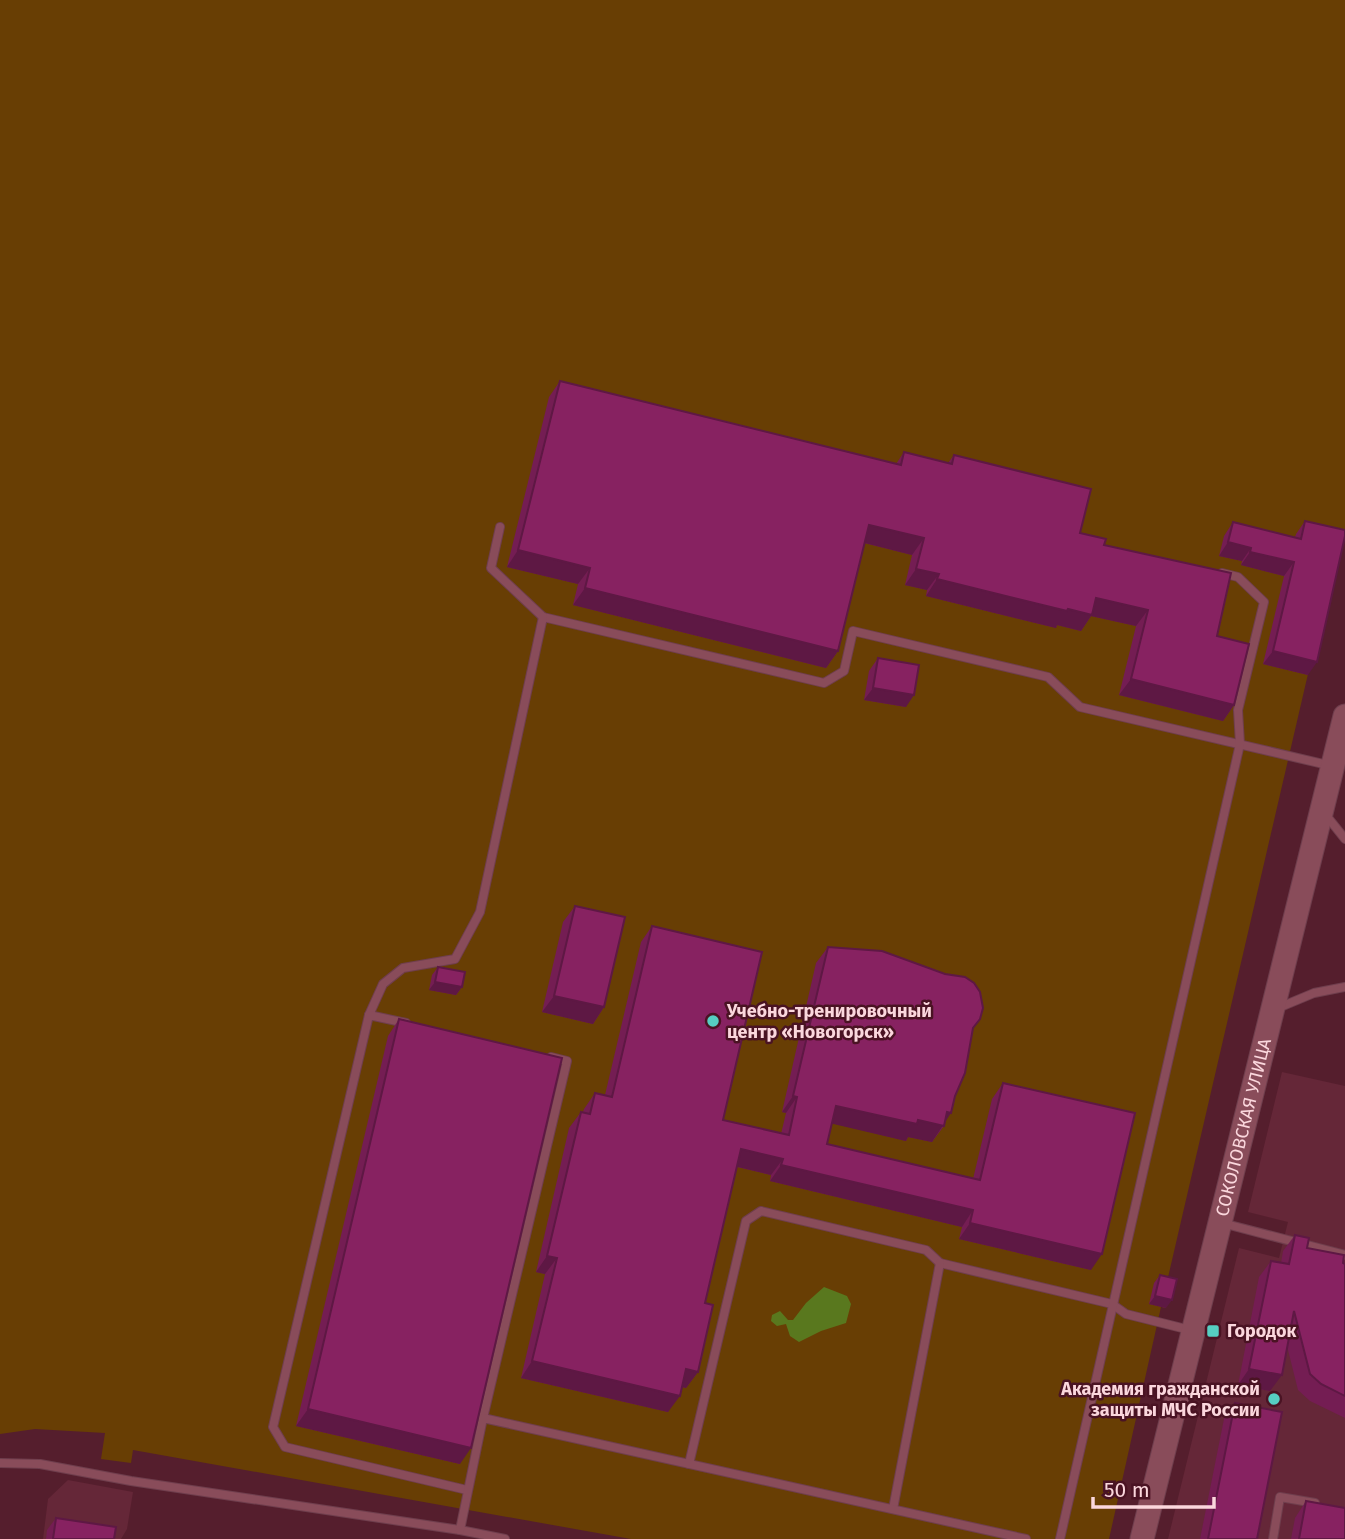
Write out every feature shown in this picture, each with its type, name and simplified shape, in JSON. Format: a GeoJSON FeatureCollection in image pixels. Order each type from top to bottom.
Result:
{"type":"FeatureCollection","features":[{"type":"Feature","properties":{"kind":"street","name":"СОКОЛОВСКАЯ УЛИЦА"},"geometry":{"type":"LineString","coordinates":[[1142,1539],[1322,810],[1338,755],[1345,716]]}},
{"type":"Feature","properties":{"kind":"lane"},"geometry":{"type":"LineString","coordinates":[[500,527],[491,568],[543,617],[824,683],[844,671],[853,631],[1048,677],[1080,706],[1240,744],[1338,755]]}},
{"type":"Feature","properties":{"kind":"lane"},"geometry":{"type":"LineString","coordinates":[[1060,1539],[1240,744],[1238,710],[1264,602],[1238,577],[1211,571]]}},
{"type":"Feature","properties":{"kind":"lane"},"geometry":{"type":"LineString","coordinates":[[467,1490],[285,1447],[273,1427],[369,1015],[383,984],[403,968],[455,959],[480,912],[543,617]]}},
{"type":"Feature","properties":{"kind":"lane"},"geometry":{"type":"LineString","coordinates":[[1322,810],[1345,839]]}},
{"type":"Feature","properties":{"kind":"lane"},"geometry":{"type":"LineString","coordinates":[[1272,1011],[1314,993],[1345,987]]}},
{"type":"Feature","properties":{"kind":"lane"},"geometry":{"type":"LineString","coordinates":[[369,1015],[409,1024]]}},
{"type":"Feature","properties":{"kind":"lane"},"geometry":{"type":"LineString","coordinates":[[460,1530],[483,1418],[567,1061],[540,1055]]}},
{"type":"Feature","properties":{"kind":"lane"},"geometry":{"type":"LineString","coordinates":[[689,1464],[746,1221],[761,1211],[926,1250],[940,1263],[1112,1304],[1126,1314],[1193,1331]]}},
{"type":"Feature","properties":{"kind":"lane"},"geometry":{"type":"LineString","coordinates":[[1220,1223],[1345,1255]]}},
{"type":"Feature","properties":{"kind":"lane"},"geometry":{"type":"LineString","coordinates":[[893,1509],[940,1263]]}},
{"type":"Feature","properties":{"kind":"lane"},"geometry":{"type":"LineString","coordinates":[[483,1418],[1026,1539]]}},
{"type":"Feature","properties":{"kind":"lane"},"geometry":{"type":"LineString","coordinates":[[0,1463],[40,1464],[131,1481],[505,1539]]}},
{"type":"Feature","properties":{"kind":"lane"},"geometry":{"type":"LineString","coordinates":[[1273,1539],[1280,1497],[1319,1504]]}},
{"type":"Feature","properties":{"kind":"shaded area"},"geometry":{"type":"Polygon","coordinates":[[[0,0],[1345,0],[1345,535],[1340,536],[1166,1286],[1171,1287],[1166,1308],[1161,1307],[1109,1539],[631,1539],[133,1450],[131,1463],[101,1459],[105,1433],[35,1429],[0,1434],[0,0]]]}},
{"type":"Feature","properties":{"kind":"shaded area","name":"Академия гражданской защиты МЧС России"},"geometry":{"type":"Polygon","coordinates":[[[1282,1072],[1345,1086],[1345,1539],[1168,1539],[1239,1248],[1279,1258],[1288,1222],[1248,1212],[1282,1072]]]}},
{"type":"Feature","properties":{"kind":"shaded area"},"geometry":{"type":"Polygon","coordinates":[[[824,1287],[847,1296],[851,1304],[846,1323],[799,1342],[790,1336],[786,1324],[777,1326],[771,1321],[772,1315],[780,1311],[788,1320],[793,1320],[806,1303],[824,1287]]]}},
{"type":"Feature","properties":{"kind":"shaded area"},"geometry":{"type":"Polygon","coordinates":[[[68,1480],[133,1492],[127,1529],[121,1539],[43,1539],[48,1499],[68,1480]]]}},
{"type":"Feature","properties":{"kind":"building"},"geometry":{"type":"Polygon","coordinates":[[[560,381],[901,465],[904,452],[952,464],[954,455],[1091,489],[1080,533],[1106,539],[1104,545],[1231,573],[1217,636],[1249,644],[1234,705],[1131,679],[1148,610],[1096,598],[1092,615],[937,579],[939,574],[916,569],[924,538],[869,525],[838,651],[585,588],[590,568],[518,550],[560,381]]]}},
{"type":"Feature","properties":{"kind":"building"},"geometry":{"type":"Polygon","coordinates":[[[1305,521],[1345,530],[1317,662],[1273,651],[1294,562],[1250,552],[1251,548],[1228,542],[1233,522],[1301,539],[1305,521]]]}},
{"type":"Feature","properties":{"kind":"building"},"geometry":{"type":"Polygon","coordinates":[[[878,658],[919,665],[914,695],[873,688],[878,658]]]}},
{"type":"Feature","properties":{"kind":"building"},"geometry":{"type":"Polygon","coordinates":[[[575,906],[625,917],[604,1007],[554,996],[575,906]]]}},
{"type":"Feature","properties":{"kind":"building"},"geometry":{"type":"Polygon","coordinates":[[[652,926],[762,952],[723,1120],[789,1135],[797,1097],[793,1096],[828,947],[882,951],[945,974],[965,977],[974,983],[980,992],[983,1008],[980,1019],[973,1028],[965,1073],[951,1113],[947,1112],[944,1126],[918,1120],[917,1124],[836,1106],[827,1144],[980,1180],[1003,1083],[1135,1113],[1102,1254],[970,1223],[973,1210],[781,1165],[783,1159],[741,1149],[705,1303],[713,1305],[698,1372],[686,1369],[680,1396],[532,1361],[557,1258],[547,1256],[581,1112],[590,1114],[595,1093],[612,1097],[652,926]]]}},
{"type":"Feature","properties":{"kind":"building"},"geometry":{"type":"Polygon","coordinates":[[[438,967],[465,972],[462,987],[435,982],[438,967]]]}},
{"type":"Feature","properties":{"kind":"building"},"geometry":{"type":"Polygon","coordinates":[[[399,1019],[562,1058],[471,1448],[308,1409],[399,1019]]]}},
{"type":"Feature","properties":{"kind":"building"},"geometry":{"type":"Polygon","coordinates":[[[1295,1235],[1309,1238],[1307,1248],[1344,1255],[1345,1396],[1321,1384],[1310,1374],[1294,1311],[1282,1375],[1249,1369],[1271,1261],[1289,1264],[1295,1235]]]}},
{"type":"Feature","properties":{"kind":"building"},"geometry":{"type":"Polygon","coordinates":[[[1160,1275],[1177,1279],[1172,1300],[1155,1296],[1160,1275]]]}},
{"type":"Feature","properties":{"kind":"building"},"geometry":{"type":"Polygon","coordinates":[[[1235,1403],[1282,1412],[1257,1539],[1208,1539],[1235,1403]]]}},
{"type":"Feature","properties":{"kind":"building"},"geometry":{"type":"Polygon","coordinates":[[[1306,1501],[1345,1508],[1345,1539],[1299,1539],[1306,1501]]]}},
{"type":"Feature","properties":{"kind":"building"},"geometry":{"type":"Polygon","coordinates":[[[56,1518],[116,1527],[114,1539],[53,1539],[56,1518]]]}},
{"type":"Feature","properties":{"kind":"place","name":"Учебно-тренировочный центр «Новогорск»"},"geometry":{"type":"Point","coordinates":[713,1021]}},
{"type":"Feature","properties":{"kind":"place","name":"Городок"},"geometry":{"type":"Point","coordinates":[1213,1331]}},
{"type":"Feature","properties":{"kind":"place","name":"Академия гражданской защиты МЧС России"},"geometry":{"type":"Point","coordinates":[1274,1399]}}]}
